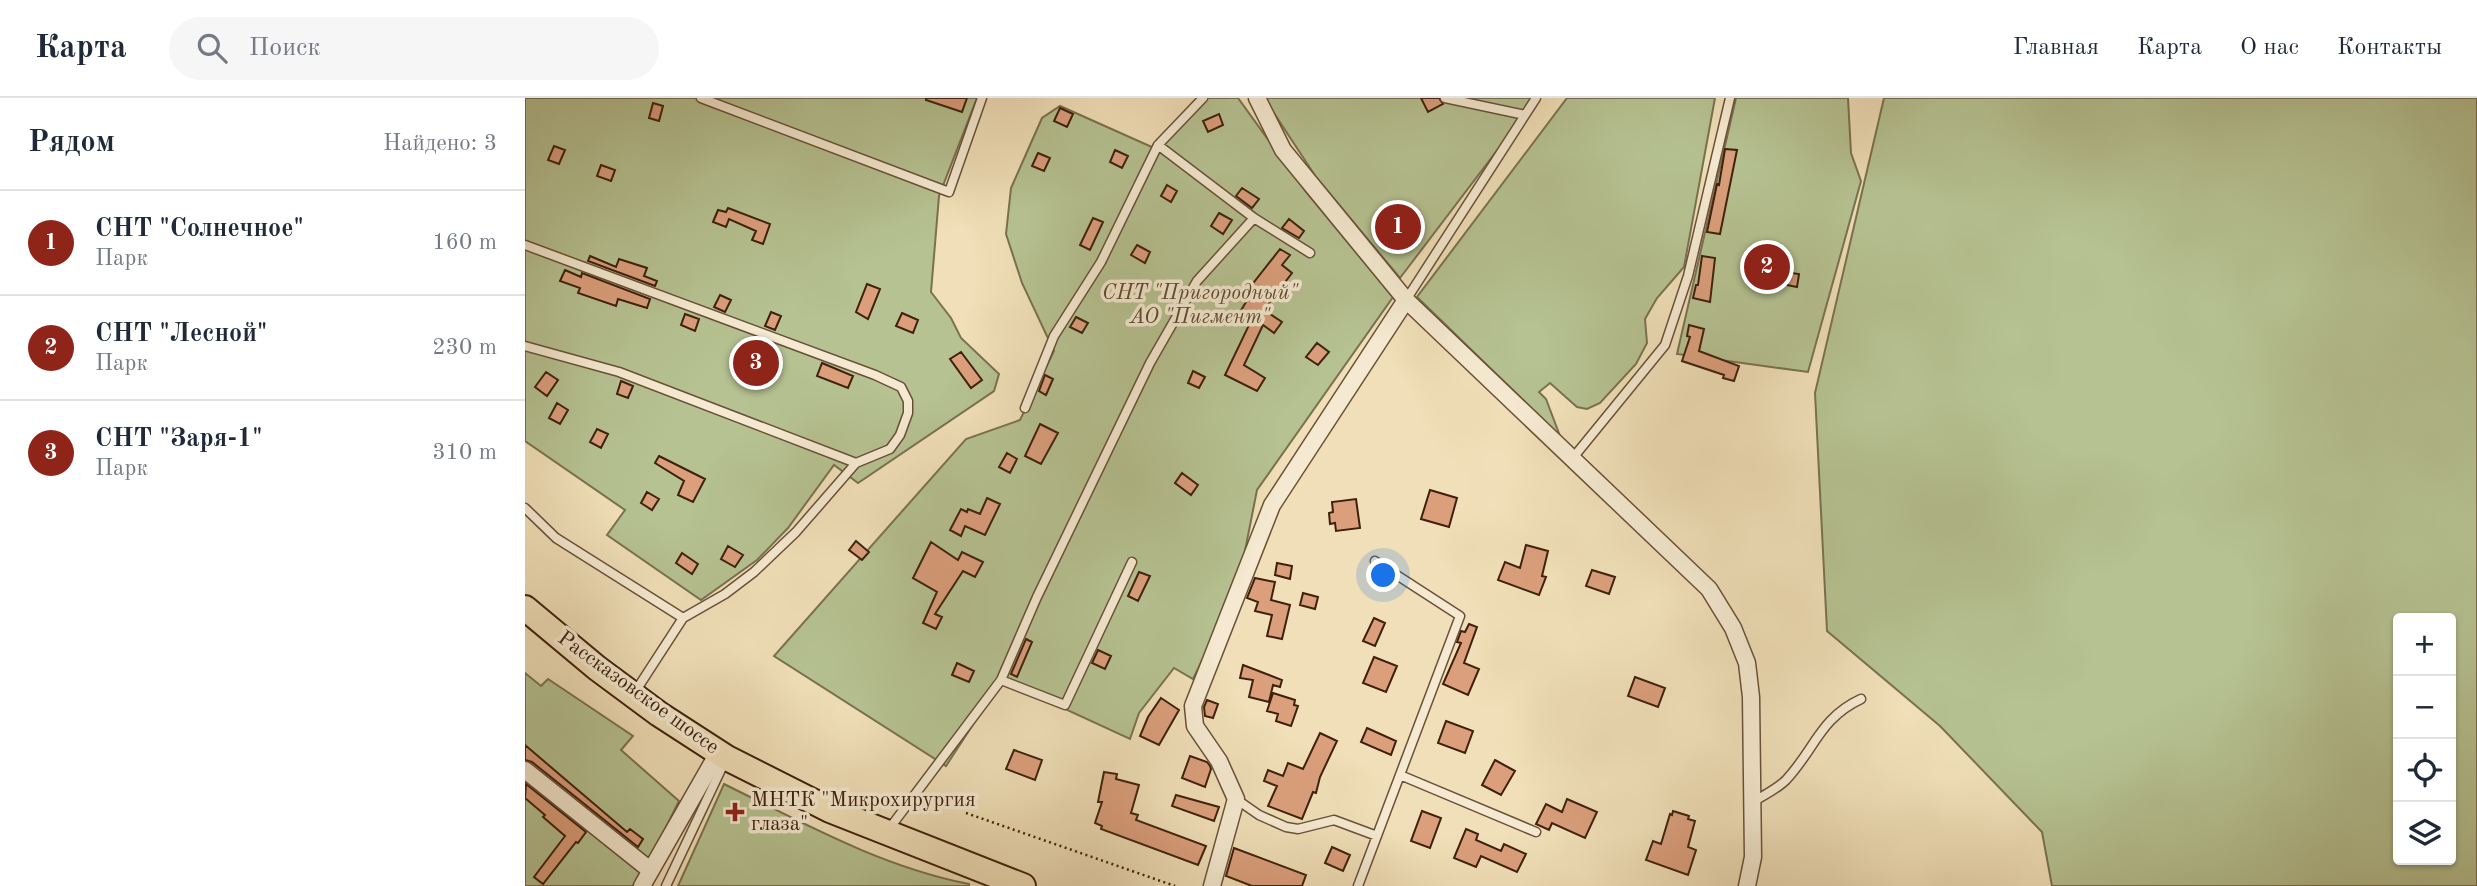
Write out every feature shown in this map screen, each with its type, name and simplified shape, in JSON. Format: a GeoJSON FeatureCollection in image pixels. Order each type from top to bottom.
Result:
{"type":"FeatureCollection","features":[{"type":"Feature","properties":{"kind":"main road","name":"Рассказовское шоссе"},"geometry":{"type":"LineString","coordinates":[[526,608],[597,668],[722,755],[829,810],[1023,886]]}},
{"type":"Feature","properties":{"kind":"street"},"geometry":{"type":"LineString","coordinates":[[1257,98],[1283,150],[1406,300],[1709,589],[1733,628],[1747,663],[1751,697],[1753,857],[1747,886]]}},
{"type":"Feature","properties":{"kind":"street"},"geometry":{"type":"LineString","coordinates":[[1212,886],[1236,799],[1219,761],[1195,726],[1193,706],[1272,505],[1406,300]]}},
{"type":"Feature","properties":{"kind":"street"},"geometry":{"type":"LineString","coordinates":[[642,886],[722,755]]}},
{"type":"Feature","properties":{"kind":"street"},"geometry":{"type":"LineString","coordinates":[[525,770],[650,870]]}},
{"type":"Feature","properties":{"kind":"lane"},"geometry":{"type":"LineString","coordinates":[[701,98],[949,192],[982,98]]}},
{"type":"Feature","properties":{"kind":"lane"},"geometry":{"type":"LineString","coordinates":[[1025,408],[1054,336],[1101,262],[1158,145],[1203,98]]}},
{"type":"Feature","properties":{"kind":"lane"},"geometry":{"type":"LineString","coordinates":[[1445,98],[1525,115]]}},
{"type":"Feature","properties":{"kind":"lane"},"geometry":{"type":"LineString","coordinates":[[1406,300],[1536,98]]}},
{"type":"Feature","properties":{"kind":"lane"},"geometry":{"type":"LineString","coordinates":[[1572,459],[1665,345],[1688,275],[1730,98]]}},
{"type":"Feature","properties":{"kind":"lane"},"geometry":{"type":"LineString","coordinates":[[1158,145],[1254,218],[1310,253]]}},
{"type":"Feature","properties":{"kind":"lane"},"geometry":{"type":"LineString","coordinates":[[886,833],[1001,680],[1037,597],[1150,363],[1198,281],[1254,218]]}},
{"type":"Feature","properties":{"kind":"lane"},"geometry":{"type":"LineString","coordinates":[[525,246],[901,387],[908,401],[908,413],[900,435],[890,449],[856,463],[796,531],[754,572],[725,594],[683,618],[633,695]]}},
{"type":"Feature","properties":{"kind":"lane"},"geometry":{"type":"LineString","coordinates":[[525,346],[619,372],[856,463]]}},
{"type":"Feature","properties":{"kind":"lane"},"geometry":{"type":"LineString","coordinates":[[525,508],[556,538],[683,618]]}},
{"type":"Feature","properties":{"kind":"lane"},"geometry":{"type":"LineString","coordinates":[[1358,886],[1460,616],[1375,561]]}},
{"type":"Feature","properties":{"kind":"lane"},"geometry":{"type":"LineString","coordinates":[[1001,680],[1065,705],[1132,562]]}},
{"type":"Feature","properties":{"kind":"lane"},"geometry":{"type":"LineString","coordinates":[[1751,803],[1784,782],[1826,724],[1842,708],[1861,699]]}},
{"type":"Feature","properties":{"kind":"lane"},"geometry":{"type":"LineString","coordinates":[[666,886],[722,755]]}},
{"type":"Feature","properties":{"kind":"lane"},"geometry":{"type":"LineString","coordinates":[[1400,775],[1537,832]]}},
{"type":"Feature","properties":{"kind":"lane"},"geometry":{"type":"LineString","coordinates":[[1236,799],[1259,816],[1286,827],[1298,829],[1334,820],[1377,836]]}},
{"type":"Feature","properties":{"kind":"path"},"geometry":{"type":"LineString","coordinates":[[966,813],[1175,886]]}},
{"type":"Feature","properties":{"kind":"green space"},"geometry":{"type":"Polygon","coordinates":[[[525,98],[977,98],[939,196],[931,292],[951,318],[961,338],[999,374],[994,391],[858,483],[834,465],[788,528],[757,560],[701,600],[607,535],[625,510],[525,441],[525,98]]]}},
{"type":"Feature","properties":{"kind":"green space","name":"СНТ \"Пригородный\" АО \"Пигмент\""},"geometry":{"type":"Polygon","coordinates":[[[1200,98],[1238,98],[1306,192],[1393,297],[1257,490],[1241,571],[1223,618],[1193,679],[1174,668],[1139,713],[1130,739],[1002,680],[946,766],[774,656],[966,439],[1020,420],[1054,351],[1022,283],[1006,234],[1011,188],[1042,118],[1060,106],[1154,148],[1200,98]]]}},
{"type":"Feature","properties":{"kind":"green space"},"geometry":{"type":"Polygon","coordinates":[[[1264,98],[1537,98],[1400,278],[1316,177],[1264,98]]]}},
{"type":"Feature","properties":{"kind":"green space"},"geometry":{"type":"Polygon","coordinates":[[[1567,98],[1715,98],[1684,267],[1657,298],[1645,319],[1647,343],[1636,364],[1600,403],[1587,409],[1577,407],[1550,383],[1539,392],[1546,399],[1560,436],[1417,297],[1567,98]]]}},
{"type":"Feature","properties":{"kind":"green space"},"geometry":{"type":"Polygon","coordinates":[[[1736,98],[1848,98],[1851,153],[1861,181],[1808,372],[1677,354],[1736,98]]]}},
{"type":"Feature","properties":{"kind":"green space"},"geometry":{"type":"Polygon","coordinates":[[[1884,98],[2477,98],[2477,886],[2052,886],[2042,832],[1940,726],[1827,631],[1815,393],[1884,98]]]}},
{"type":"Feature","properties":{"kind":"green space"},"geometry":{"type":"Polygon","coordinates":[[[525,673],[541,686],[548,679],[633,736],[621,750],[679,801],[637,886],[525,886],[525,673]]]}},
{"type":"Feature","properties":{"kind":"green space","name":"МНТК \"Микрохирургия глаза\""},"geometry":{"type":"Polygon","coordinates":[[[724,784],[874,855],[969,886],[678,886],[724,784]]]}},
{"type":"Feature","properties":{"kind":"building"},"geometry":{"type":"Polygon","coordinates":[[[926,98],[967,98],[962,112],[926,98]]]}},
{"type":"Feature","properties":{"kind":"building"},"geometry":{"type":"Polygon","coordinates":[[[1421,98],[1439,98],[1443,104],[1428,112],[1421,98]]]}},
{"type":"Feature","properties":{"kind":"building"},"geometry":{"type":"Polygon","coordinates":[[[653,103],[663,106],[659,121],[649,118],[653,103]]]}},
{"type":"Feature","properties":{"kind":"building"},"geometry":{"type":"Polygon","coordinates":[[[1060,108],[1073,114],[1067,127],[1054,121],[1060,108]]]}},
{"type":"Feature","properties":{"kind":"building"},"geometry":{"type":"Polygon","coordinates":[[[1219,114],[1223,125],[1208,132],[1203,121],[1219,114]]]}},
{"type":"Feature","properties":{"kind":"building"},"geometry":{"type":"Polygon","coordinates":[[[554,146],[565,150],[559,164],[548,160],[554,146]]]}},
{"type":"Feature","properties":{"kind":"building"},"geometry":{"type":"Polygon","coordinates":[[[1725,149],[1737,150],[1720,234],[1707,232],[1725,149]]]}},
{"type":"Feature","properties":{"kind":"building"},"geometry":{"type":"Polygon","coordinates":[[[1115,150],[1128,156],[1122,168],[1110,162],[1115,150]]]}},
{"type":"Feature","properties":{"kind":"building"},"geometry":{"type":"Polygon","coordinates":[[[1038,153],[1050,158],[1044,171],[1032,166],[1038,153]]]}},
{"type":"Feature","properties":{"kind":"building"},"geometry":{"type":"Polygon","coordinates":[[[601,165],[615,170],[611,181],[597,176],[601,165]]]}},
{"type":"Feature","properties":{"kind":"building"},"geometry":{"type":"Polygon","coordinates":[[[1167,185],[1177,191],[1171,202],[1161,196],[1167,185]]]}},
{"type":"Feature","properties":{"kind":"building"},"geometry":{"type":"Polygon","coordinates":[[[1242,188],[1259,199],[1252,208],[1236,196],[1242,188]]]}},
{"type":"Feature","properties":{"kind":"building"},"geometry":{"type":"Polygon","coordinates":[[[728,208],[770,224],[763,244],[752,240],[756,231],[729,219],[726,227],[713,222],[718,210],[726,212],[728,208]]]}},
{"type":"Feature","properties":{"kind":"building"},"geometry":{"type":"Polygon","coordinates":[[[1219,213],[1232,220],[1223,234],[1211,226],[1219,213]]]}},
{"type":"Feature","properties":{"kind":"building"},"geometry":{"type":"Polygon","coordinates":[[[1093,218],[1103,222],[1090,250],[1080,245],[1093,218]]]}},
{"type":"Feature","properties":{"kind":"building"},"geometry":{"type":"Polygon","coordinates":[[[1289,219],[1304,231],[1299,238],[1282,228],[1289,219]]]}},
{"type":"Feature","properties":{"kind":"building"},"geometry":{"type":"Polygon","coordinates":[[[1137,245],[1150,252],[1145,263],[1131,255],[1137,245]]]}},
{"type":"Feature","properties":{"kind":"building"},"geometry":{"type":"Polygon","coordinates":[[[1280,249],[1290,255],[1282,265],[1292,273],[1264,310],[1282,322],[1274,333],[1263,325],[1244,365],[1265,378],[1257,391],[1225,375],[1251,321],[1239,314],[1254,288],[1251,286],[1280,249]]]}},
{"type":"Feature","properties":{"kind":"building"},"geometry":{"type":"Polygon","coordinates":[[[590,256],[616,267],[619,259],[647,268],[644,276],[657,281],[655,286],[588,261],[590,256]]]}},
{"type":"Feature","properties":{"kind":"building"},"geometry":{"type":"Polygon","coordinates":[[[1702,256],[1715,258],[1710,302],[1693,298],[1698,285],[1702,256]]]}},
{"type":"Feature","properties":{"kind":"building"},"geometry":{"type":"Polygon","coordinates":[[[565,270],[581,277],[582,273],[650,299],[647,308],[618,299],[616,306],[578,293],[580,288],[560,281],[565,270]]]}},
{"type":"Feature","properties":{"kind":"building"},"geometry":{"type":"Polygon","coordinates":[[[1785,272],[1799,274],[1797,287],[1782,284],[1785,272]]]}},
{"type":"Feature","properties":{"kind":"building"},"geometry":{"type":"Polygon","coordinates":[[[867,284],[880,289],[868,319],[856,312],[867,284]]]}},
{"type":"Feature","properties":{"kind":"building"},"geometry":{"type":"Polygon","coordinates":[[[720,295],[731,300],[725,312],[714,307],[720,295]]]}},
{"type":"Feature","properties":{"kind":"building"},"geometry":{"type":"Polygon","coordinates":[[[771,312],[781,316],[775,330],[765,326],[771,312]]]}},
{"type":"Feature","properties":{"kind":"building"},"geometry":{"type":"Polygon","coordinates":[[[902,313],[918,320],[913,333],[896,326],[902,313]]]}},
{"type":"Feature","properties":{"kind":"building"},"geometry":{"type":"Polygon","coordinates":[[[685,314],[699,319],[695,331],[681,325],[685,314]]]}},
{"type":"Feature","properties":{"kind":"building"},"geometry":{"type":"Polygon","coordinates":[[[1076,317],[1088,323],[1082,333],[1070,327],[1076,317]]]}},
{"type":"Feature","properties":{"kind":"building"},"geometry":{"type":"Polygon","coordinates":[[[1689,325],[1704,329],[1699,351],[1739,366],[1734,381],[1682,361],[1690,337],[1687,336],[1689,325]]]}},
{"type":"Feature","properties":{"kind":"building"},"geometry":{"type":"Polygon","coordinates":[[[1317,343],[1329,352],[1318,365],[1306,357],[1317,343]]]}},
{"type":"Feature","properties":{"kind":"building"},"geometry":{"type":"Polygon","coordinates":[[[961,352],[982,380],[971,388],[950,359],[961,352]]]}},
{"type":"Feature","properties":{"kind":"building"},"geometry":{"type":"Polygon","coordinates":[[[822,363],[853,376],[848,388],[817,376],[822,363]]]}},
{"type":"Feature","properties":{"kind":"building"},"geometry":{"type":"Polygon","coordinates":[[[1193,371],[1205,377],[1199,388],[1188,383],[1193,371]]]}},
{"type":"Feature","properties":{"kind":"building"},"geometry":{"type":"Polygon","coordinates":[[[546,372],[558,380],[547,396],[535,387],[546,372]]]}},
{"type":"Feature","properties":{"kind":"building"},"geometry":{"type":"Polygon","coordinates":[[[1045,375],[1053,379],[1046,395],[1039,391],[1045,375]]]}},
{"type":"Feature","properties":{"kind":"building"},"geometry":{"type":"Polygon","coordinates":[[[621,381],[633,386],[628,398],[617,394],[621,381]]]}},
{"type":"Feature","properties":{"kind":"building"},"geometry":{"type":"Polygon","coordinates":[[[557,403],[568,410],[560,424],[549,418],[557,403]]]}},
{"type":"Feature","properties":{"kind":"building"},"geometry":{"type":"Polygon","coordinates":[[[1040,424],[1058,433],[1041,464],[1025,456],[1040,424]]]}},
{"type":"Feature","properties":{"kind":"building"},"geometry":{"type":"Polygon","coordinates":[[[597,429],[608,434],[601,448],[590,442],[597,429]]]}},
{"type":"Feature","properties":{"kind":"building"},"geometry":{"type":"Polygon","coordinates":[[[1007,453],[1017,459],[1010,473],[999,467],[1007,453]]]}},
{"type":"Feature","properties":{"kind":"building"},"geometry":{"type":"Polygon","coordinates":[[[659,456],[705,479],[693,502],[678,495],[684,481],[655,463],[659,456]]]}},
{"type":"Feature","properties":{"kind":"building"},"geometry":{"type":"Polygon","coordinates":[[[1182,473],[1198,485],[1191,495],[1175,483],[1182,473]]]}},
{"type":"Feature","properties":{"kind":"building"},"geometry":{"type":"Polygon","coordinates":[[[1430,490],[1457,498],[1449,527],[1421,519],[1430,490]]]}},
{"type":"Feature","properties":{"kind":"building"},"geometry":{"type":"Polygon","coordinates":[[[647,492],[659,499],[652,510],[641,503],[647,492]]]}},
{"type":"Feature","properties":{"kind":"building"},"geometry":{"type":"Polygon","coordinates":[[[987,498],[1000,504],[985,535],[965,526],[961,536],[950,530],[961,509],[980,514],[987,498]]]}},
{"type":"Feature","properties":{"kind":"building"},"geometry":{"type":"Polygon","coordinates":[[[1356,499],[1360,528],[1336,531],[1335,523],[1330,524],[1332,502],[1356,499]]]}},
{"type":"Feature","properties":{"kind":"building"},"geometry":{"type":"Polygon","coordinates":[[[856,541],[869,552],[862,560],[849,550],[856,541]]]}},
{"type":"Feature","properties":{"kind":"building"},"geometry":{"type":"Polygon","coordinates":[[[931,542],[958,560],[962,552],[983,562],[975,577],[963,571],[935,614],[942,617],[936,629],[923,623],[937,592],[913,578],[931,542]]]}},
{"type":"Feature","properties":{"kind":"building"},"geometry":{"type":"Polygon","coordinates":[[[1526,545],[1548,551],[1542,576],[1546,577],[1539,595],[1498,580],[1505,562],[1520,568],[1526,545]]]}},
{"type":"Feature","properties":{"kind":"building"},"geometry":{"type":"Polygon","coordinates":[[[728,546],[743,555],[735,567],[721,559],[728,546]]]}},
{"type":"Feature","properties":{"kind":"building"},"geometry":{"type":"Polygon","coordinates":[[[682,553],[698,564],[692,574],[676,563],[682,553]]]}},
{"type":"Feature","properties":{"kind":"building"},"geometry":{"type":"Polygon","coordinates":[[[1277,563],[1292,566],[1290,579],[1275,575],[1277,563]]]}},
{"type":"Feature","properties":{"kind":"building"},"geometry":{"type":"Polygon","coordinates":[[[1592,570],[1615,577],[1609,594],[1586,586],[1592,570]]]}},
{"type":"Feature","properties":{"kind":"building"},"geometry":{"type":"Polygon","coordinates":[[[1139,572],[1150,576],[1138,601],[1128,596],[1139,572]]]}},
{"type":"Feature","properties":{"kind":"building"},"geometry":{"type":"Polygon","coordinates":[[[1255,578],[1275,582],[1271,600],[1290,605],[1282,639],[1267,636],[1272,615],[1255,611],[1258,602],[1247,598],[1255,578]]]}},
{"type":"Feature","properties":{"kind":"building"},"geometry":{"type":"Polygon","coordinates":[[[1303,593],[1318,597],[1315,609],[1300,605],[1303,593]]]}},
{"type":"Feature","properties":{"kind":"building"},"geometry":{"type":"Polygon","coordinates":[[[1374,618],[1385,623],[1375,646],[1363,641],[1374,618]]]}},
{"type":"Feature","properties":{"kind":"building"},"geometry":{"type":"Polygon","coordinates":[[[1469,624],[1477,627],[1464,663],[1479,669],[1468,695],[1443,684],[1461,643],[1457,642],[1461,631],[1465,632],[1469,624]]]}},
{"type":"Feature","properties":{"kind":"building"},"geometry":{"type":"Polygon","coordinates":[[[1026,639],[1032,642],[1017,677],[1011,674],[1026,639]]]}},
{"type":"Feature","properties":{"kind":"building"},"geometry":{"type":"Polygon","coordinates":[[[1098,650],[1111,656],[1105,669],[1092,663],[1098,650]]]}},
{"type":"Feature","properties":{"kind":"building"},"geometry":{"type":"Polygon","coordinates":[[[1374,657],[1397,666],[1386,692],[1363,683],[1374,657]]]}},
{"type":"Feature","properties":{"kind":"building"},"geometry":{"type":"Polygon","coordinates":[[[957,663],[974,671],[969,682],[952,675],[957,663]]]}},
{"type":"Feature","properties":{"kind":"building"},"geometry":{"type":"Polygon","coordinates":[[[1243,665],[1282,680],[1280,687],[1273,685],[1269,702],[1249,697],[1253,680],[1240,678],[1243,665]]]}},
{"type":"Feature","properties":{"kind":"building"},"geometry":{"type":"Polygon","coordinates":[[[1635,677],[1665,688],[1658,707],[1628,696],[1635,677]]]}},
{"type":"Feature","properties":{"kind":"building"},"geometry":{"type":"Polygon","coordinates":[[[1273,693],[1295,700],[1294,705],[1298,706],[1291,726],[1276,721],[1278,714],[1267,711],[1273,693]]]}},
{"type":"Feature","properties":{"kind":"building"},"geometry":{"type":"Polygon","coordinates":[[[1161,698],[1179,710],[1159,745],[1140,736],[1148,717],[1161,698]]]}},
{"type":"Feature","properties":{"kind":"building"},"geometry":{"type":"Polygon","coordinates":[[[1207,700],[1218,704],[1213,718],[1205,716],[1204,707],[1207,700]]]}},
{"type":"Feature","properties":{"kind":"building"},"geometry":{"type":"Polygon","coordinates":[[[1446,721],[1473,731],[1465,753],[1438,743],[1446,721]]]}},
{"type":"Feature","properties":{"kind":"building"},"geometry":{"type":"Polygon","coordinates":[[[1367,728],[1396,741],[1391,755],[1361,742],[1367,728]]]}},
{"type":"Feature","properties":{"kind":"building"},"geometry":{"type":"Polygon","coordinates":[[[1320,733],[1337,741],[1320,777],[1316,793],[1313,792],[1302,819],[1268,806],[1277,786],[1264,781],[1268,770],[1283,776],[1288,763],[1303,769],[1320,733]]]}},
{"type":"Feature","properties":{"kind":"building"},"geometry":{"type":"Polygon","coordinates":[[[525,745],[627,832],[630,829],[643,839],[638,847],[532,762],[525,760],[525,745]]]}},
{"type":"Feature","properties":{"kind":"building"},"geometry":{"type":"Polygon","coordinates":[[[1014,750],[1042,760],[1035,780],[1006,769],[1014,750]]]}},
{"type":"Feature","properties":{"kind":"building"},"geometry":{"type":"Polygon","coordinates":[[[1190,756],[1207,762],[1210,766],[1205,787],[1182,778],[1190,756]]]}},
{"type":"Feature","properties":{"kind":"building"},"geometry":{"type":"Polygon","coordinates":[[[1495,760],[1515,771],[1501,795],[1482,785],[1495,760]]]}},
{"type":"Feature","properties":{"kind":"building"},"geometry":{"type":"Polygon","coordinates":[[[1104,772],[1117,774],[1116,779],[1139,785],[1131,813],[1138,815],[1136,820],[1206,846],[1198,865],[1101,829],[1102,826],[1095,823],[1102,802],[1098,802],[1104,772]]]}},
{"type":"Feature","properties":{"kind":"building"},"geometry":{"type":"Polygon","coordinates":[[[526,784],[586,832],[543,884],[534,877],[565,836],[525,798],[526,784]]]}},
{"type":"Feature","properties":{"kind":"building"},"geometry":{"type":"Polygon","coordinates":[[[1176,795],[1219,807],[1214,821],[1172,806],[1176,795]]]}},
{"type":"Feature","properties":{"kind":"building"},"geometry":{"type":"Polygon","coordinates":[[[1567,799],[1597,812],[1585,838],[1552,823],[1549,830],[1536,824],[1546,804],[1562,812],[1567,799]]]}},
{"type":"Feature","properties":{"kind":"building"},"geometry":{"type":"Polygon","coordinates":[[[1422,811],[1441,818],[1430,848],[1411,841],[1422,811]]]}},
{"type":"Feature","properties":{"kind":"building"},"geometry":{"type":"Polygon","coordinates":[[[1673,811],[1695,821],[1688,847],[1696,850],[1688,875],[1646,860],[1653,841],[1661,844],[1673,811]]]}},
{"type":"Feature","properties":{"kind":"building"},"geometry":{"type":"Polygon","coordinates":[[[1466,829],[1478,834],[1476,840],[1501,851],[1504,844],[1526,854],[1517,872],[1481,856],[1476,867],[1454,858],[1466,829]]]}},
{"type":"Feature","properties":{"kind":"building"},"geometry":{"type":"Polygon","coordinates":[[[1332,847],[1350,855],[1343,871],[1325,863],[1332,847]]]}},
{"type":"Feature","properties":{"kind":"building"},"geometry":{"type":"Polygon","coordinates":[[[1234,848],[1306,875],[1302,886],[1252,886],[1226,876],[1234,848]]]}},
{"type":"Feature","properties":{"kind":"place","name":"СНТ \"Солнечное\""},"geometry":{"type":"Point","coordinates":[1398,227]}},
{"type":"Feature","properties":{"kind":"place","name":"СНТ \"Лесной\""},"geometry":{"type":"Point","coordinates":[1767,267]}},
{"type":"Feature","properties":{"kind":"place","name":"СНТ \"Заря-1\""},"geometry":{"type":"Point","coordinates":[756,363]}},
{"type":"Feature","properties":{"kind":"place","name":"МНТК \"Микрохирургия глаза\""},"geometry":{"type":"Point","coordinates":[735,812]}}]}
